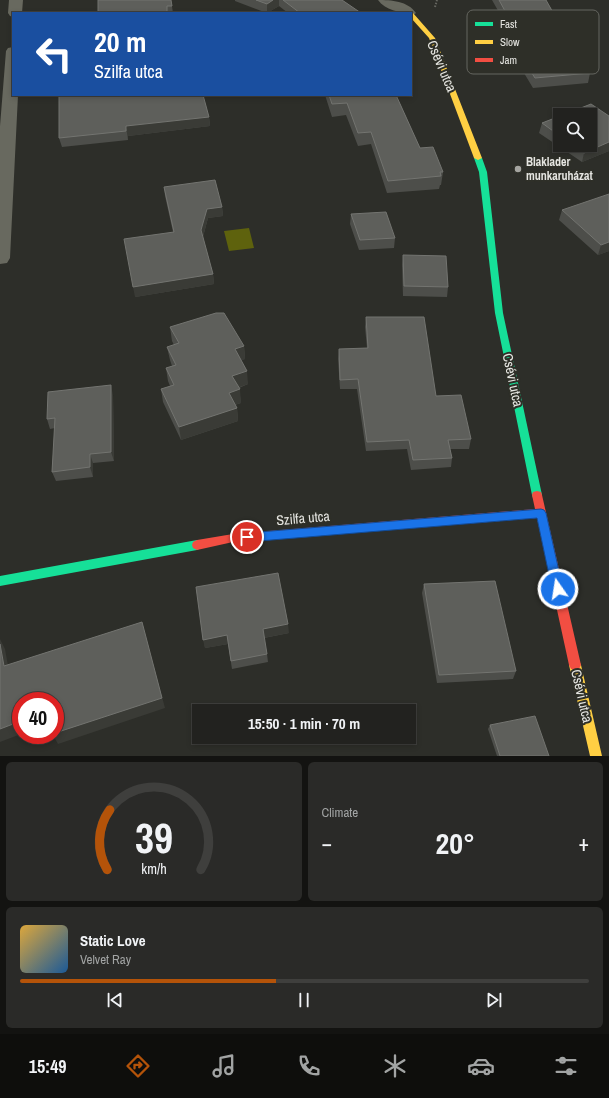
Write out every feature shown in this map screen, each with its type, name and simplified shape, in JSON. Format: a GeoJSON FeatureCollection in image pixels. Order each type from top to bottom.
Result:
{"type":"FeatureCollection","features":[{"type":"Feature","properties":{"kind":"street"},"geometry":{"type":"LineString","coordinates":[[15,12],[16,0]]}},
{"type":"Feature","properties":{"kind":"street","name":"Csévi utca"},"geometry":{"type":"LineString","coordinates":[[385,0],[406,12]]}},
{"type":"Feature","properties":{"kind":"street","name":"Csévi utca"},"geometry":{"type":"LineString","coordinates":[[412,16],[432,38],[483,172],[499,313],[541,513],[596,756]]}},
{"type":"Feature","properties":{"kind":"street"},"geometry":{"type":"LineString","coordinates":[[0,258],[12,67]]}},
{"type":"Feature","properties":{"kind":"street","name":"Szilfa utca"},"geometry":{"type":"LineString","coordinates":[[0,581],[233,538],[541,513]]}},
{"type":"Feature","properties":{"kind":"shaded area"},"geometry":{"type":"Polygon","coordinates":[[[249,228],[254,248],[229,251],[224,231],[249,228]]]}},
{"type":"Feature","properties":{"kind":"building"},"geometry":{"type":"Polygon","coordinates":[[[98,0],[171,0],[172,6],[167,6],[167,12],[98,12],[98,0]]]}},
{"type":"Feature","properties":{"kind":"building"},"geometry":{"type":"Polygon","coordinates":[[[256,0],[273,0],[267,4],[256,0]]]}},
{"type":"Feature","properties":{"kind":"building"},"geometry":{"type":"Polygon","coordinates":[[[283,0],[342,0],[360,12],[299,12],[283,0]]]}},
{"type":"Feature","properties":{"kind":"building"},"geometry":{"type":"Polygon","coordinates":[[[499,0],[546,0],[552,10],[504,10],[499,0]]]}},
{"type":"Feature","properties":{"kind":"building"},"geometry":{"type":"Polygon","coordinates":[[[532,74],[579,74],[535,78],[532,74]]]}},
{"type":"Feature","properties":{"kind":"building"},"geometry":{"type":"Polygon","coordinates":[[[59,96],[203,96],[209,117],[126,126],[126,131],[59,138],[59,96]]]}},
{"type":"Feature","properties":{"kind":"building"},"geometry":{"type":"Polygon","coordinates":[[[329,96],[396,96],[420,148],[433,147],[443,172],[440,172],[441,176],[388,181],[371,132],[358,133],[347,103],[332,104],[329,96]]]}},
{"type":"Feature","properties":{"kind":"building"},"geometry":{"type":"Polygon","coordinates":[[[591,104],[597,108],[581,108],[591,104]]]}},
{"type":"Feature","properties":{"kind":"building"},"geometry":{"type":"Polygon","coordinates":[[[597,108],[609,116],[609,142],[597,147],[597,108]]]}},
{"type":"Feature","properties":{"kind":"building"},"geometry":{"type":"Polygon","coordinates":[[[553,119],[553,131],[542,123],[553,119]]]}},
{"type":"Feature","properties":{"kind":"building"},"geometry":{"type":"Polygon","coordinates":[[[215,180],[222,207],[207,209],[201,230],[213,274],[133,287],[124,239],[174,232],[164,187],[215,180]]]}},
{"type":"Feature","properties":{"kind":"building"},"geometry":{"type":"Polygon","coordinates":[[[609,194],[609,242],[601,245],[562,210],[609,194]]]}},
{"type":"Feature","properties":{"kind":"building"},"geometry":{"type":"Polygon","coordinates":[[[386,212],[395,238],[360,240],[351,214],[386,212]]]}},
{"type":"Feature","properties":{"kind":"building"},"geometry":{"type":"Polygon","coordinates":[[[403,255],[446,256],[448,287],[404,286],[403,255]]]}},
{"type":"Feature","properties":{"kind":"building"},"geometry":{"type":"Polygon","coordinates":[[[216,313],[224,313],[244,346],[235,349],[247,371],[232,376],[240,389],[229,393],[237,408],[179,427],[161,389],[174,385],[166,368],[176,365],[167,347],[179,343],[170,327],[216,313]]]}},
{"type":"Feature","properties":{"kind":"building"},"geometry":{"type":"Polygon","coordinates":[[[366,317],[424,317],[436,396],[461,395],[471,439],[448,440],[452,458],[413,460],[409,440],[367,442],[358,379],[340,380],[339,349],[368,348],[366,317]]]}},
{"type":"Feature","properties":{"kind":"building"},"geometry":{"type":"Polygon","coordinates":[[[111,385],[111,452],[90,454],[90,467],[52,472],[55,418],[47,419],[48,392],[111,385]]]}},
{"type":"Feature","properties":{"kind":"building"},"geometry":{"type":"Polygon","coordinates":[[[278,573],[288,624],[263,629],[267,654],[231,661],[227,635],[203,640],[196,587],[278,573]]]}},
{"type":"Feature","properties":{"kind":"building"},"geometry":{"type":"Polygon","coordinates":[[[495,581],[516,671],[439,675],[424,584],[495,581]]]}},
{"type":"Feature","properties":{"kind":"building"},"geometry":{"type":"Polygon","coordinates":[[[142,622],[162,698],[64,730],[64,692],[12,692],[12,724],[0,729],[0,644],[4,666],[142,622]]]}},
{"type":"Feature","properties":{"kind":"building"},"geometry":{"type":"Polygon","coordinates":[[[535,716],[549,756],[500,756],[490,725],[535,716]]]}},
{"type":"Feature","properties":{"kind":"traffic: fast"},"geometry":{"type":"LineString","coordinates":[[478,158],[483,172],[499,313],[537,495]]}},
{"type":"Feature","properties":{"kind":"traffic: fast"},"geometry":{"type":"LineString","coordinates":[[0,581],[197,545]]}},
{"type":"Feature","properties":{"kind":"traffic: slow"},"geometry":{"type":"LineString","coordinates":[[412,15],[432,38],[478,158]]}},
{"type":"Feature","properties":{"kind":"traffic: slow"},"geometry":{"type":"LineString","coordinates":[[575,665],[596,756]]}},
{"type":"Feature","properties":{"kind":"traffic: jam"},"geometry":{"type":"LineString","coordinates":[[537,495],[575,665]]}},
{"type":"Feature","properties":{"kind":"traffic: jam"},"geometry":{"type":"LineString","coordinates":[[197,545],[233,538],[541,513]]}},
{"type":"Feature","properties":{"kind":"place","name":"Blaklader munkaruházat"},"geometry":{"type":"Point","coordinates":[518,169]}},
{"type":"Feature","properties":{"kind":"route"},"geometry":{"type":"LineString","coordinates":[[247,537],[541,513],[558,589]]}}]}
